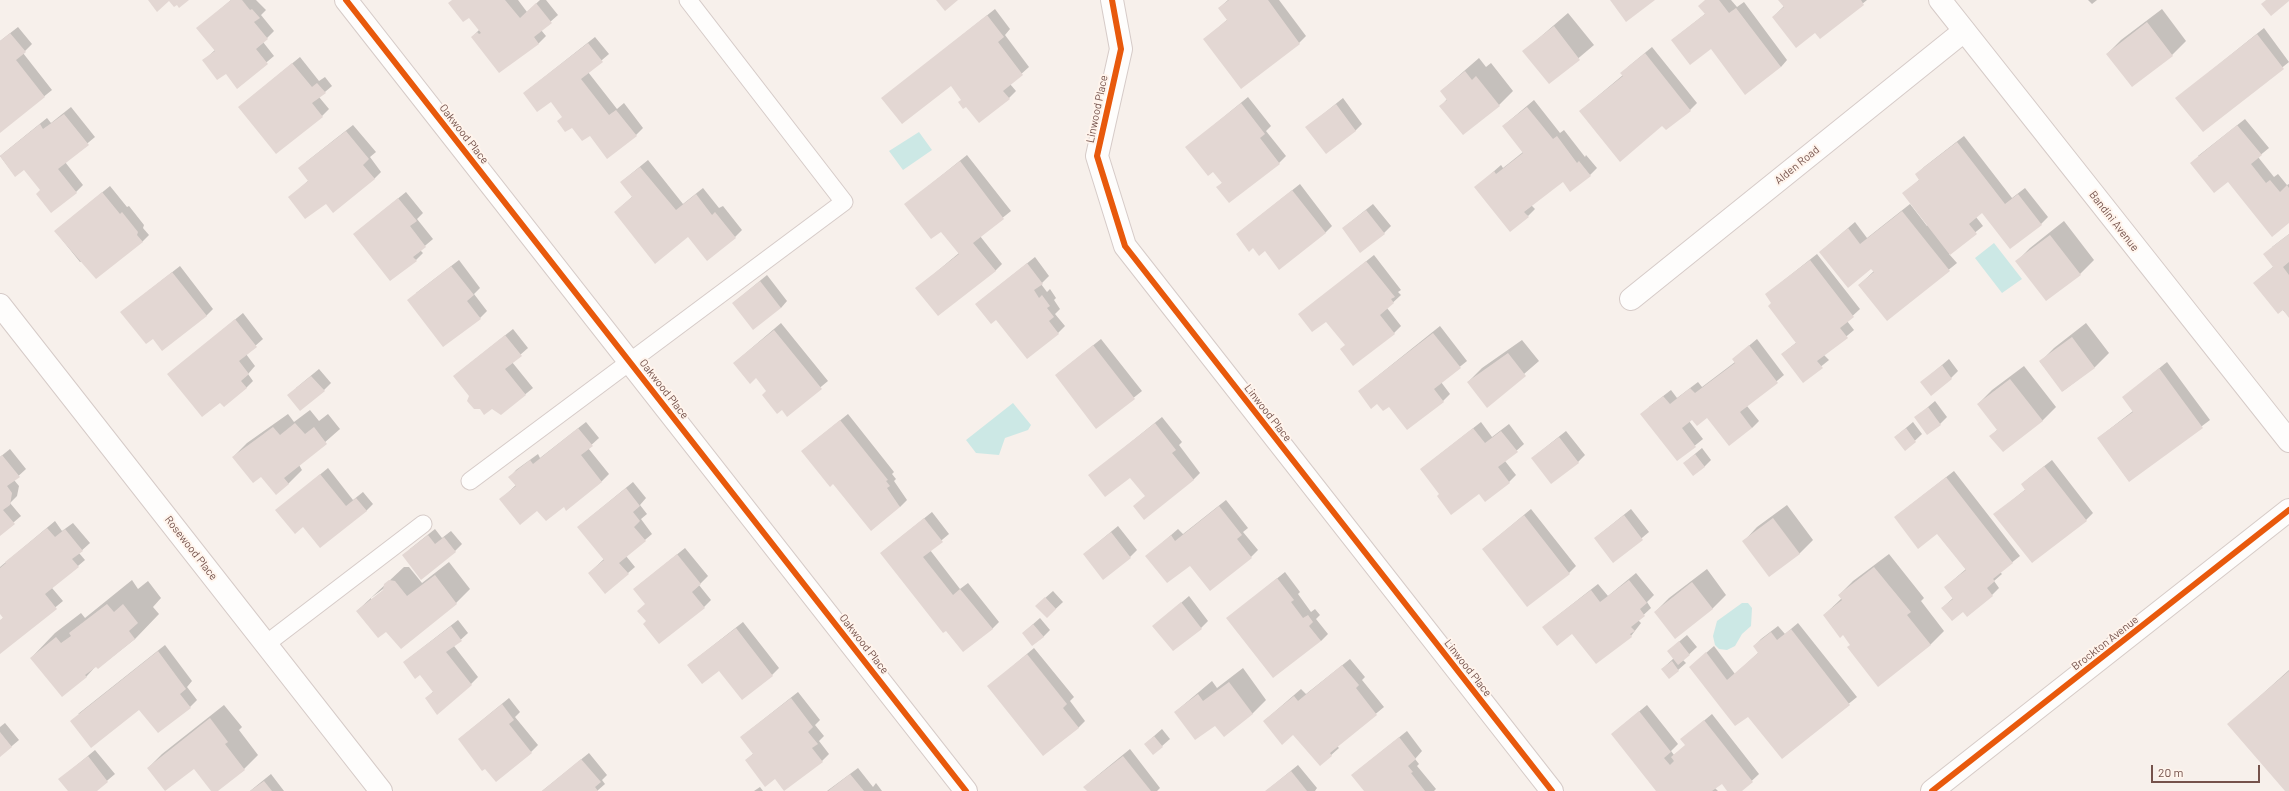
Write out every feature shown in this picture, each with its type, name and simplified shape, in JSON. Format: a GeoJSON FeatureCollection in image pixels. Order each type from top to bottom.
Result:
{"type":"FeatureCollection","features":[{"type":"Feature","properties":{"kind":"street","name":"Oakwood Place"},"geometry":{"type":"LineString","coordinates":[[346,0],[966,791]]}},
{"type":"Feature","properties":{"kind":"street","name":"Linwood Place"},"geometry":{"type":"LineString","coordinates":[[1112,0],[1121,49],[1097,156],[1125,246],[1552,791]]}},
{"type":"Feature","properties":{"kind":"street","name":"Bandini Avenue"},"geometry":{"type":"LineString","coordinates":[[1940,0],[2289,441]]}},
{"type":"Feature","properties":{"kind":"street","name":"Alden Road"},"geometry":{"type":"LineString","coordinates":[[1631,299],[1964,31]]}},
{"type":"Feature","properties":{"kind":"street","name":"Rosewood Place"},"geometry":{"type":"LineString","coordinates":[[0,305],[381,791]]}},
{"type":"Feature","properties":{"kind":"street","name":"Brockton Avenue"},"geometry":{"type":"LineString","coordinates":[[1932,791],[2289,510]]}},
{"type":"Feature","properties":{"kind":"lane"},"geometry":{"type":"LineString","coordinates":[[470,481],[631,364],[844,202],[688,0]]}},
{"type":"Feature","properties":{"kind":"lane"},"geometry":{"type":"LineString","coordinates":[[266,644],[423,524]]}},
{"type":"Feature","properties":{"kind":"water"},"geometry":{"type":"Polygon","coordinates":[[[919,132],[932,150],[903,170],[889,151],[919,132]]]}},
{"type":"Feature","properties":{"kind":"water"},"geometry":{"type":"Polygon","coordinates":[[[1994,243],[2022,279],[2002,293],[1975,258],[1994,243]]]}},
{"type":"Feature","properties":{"kind":"water"},"geometry":{"type":"Polygon","coordinates":[[[1013,403],[1031,425],[1028,430],[1005,438],[999,455],[976,453],[966,440],[1013,403]]]}},
{"type":"Feature","properties":{"kind":"water"},"geometry":{"type":"Polygon","coordinates":[[[1742,603],[1748,603],[1752,608],[1751,626],[1742,634],[1735,646],[1727,650],[1719,649],[1715,645],[1713,636],[1717,621],[1742,603]]]}},
{"type":"Feature","properties":{"kind":"building"},"geometry":{"type":"Polygon","coordinates":[[[148,0],[189,0],[179,8],[177,5],[174,7],[169,1],[157,12],[148,0]]]}},
{"type":"Feature","properties":{"kind":"building"},"geometry":{"type":"Polygon","coordinates":[[[231,0],[242,0],[250,10],[252,9],[260,18],[254,22],[268,39],[256,49],[268,64],[237,89],[226,74],[217,80],[202,60],[215,51],[196,28],[231,0]]]}},
{"type":"Feature","properties":{"kind":"building"},"geometry":{"type":"Polygon","coordinates":[[[452,0],[505,0],[520,18],[536,3],[552,23],[534,37],[539,44],[499,73],[471,37],[477,32],[479,34],[481,33],[469,18],[463,22],[448,3],[452,0]]]}},
{"type":"Feature","properties":{"kind":"building"},"geometry":{"type":"Polygon","coordinates":[[[936,0],[958,0],[945,11],[936,0]]]}},
{"type":"Feature","properties":{"kind":"building"},"geometry":{"type":"Polygon","coordinates":[[[1229,0],[1268,0],[1300,44],[1241,89],[1203,39],[1227,20],[1218,8],[1229,0]]]}},
{"type":"Feature","properties":{"kind":"building"},"geometry":{"type":"Polygon","coordinates":[[[1610,0],[1655,0],[1626,22],[1610,0]]]}},
{"type":"Feature","properties":{"kind":"building"},"geometry":{"type":"Polygon","coordinates":[[[1705,0],[1719,0],[1729,13],[1736,8],[1781,67],[1745,95],[1711,49],[1690,65],[1671,40],[1705,14],[1698,6],[1705,0]]]}},
{"type":"Feature","properties":{"kind":"building"},"geometry":{"type":"Polygon","coordinates":[[[1778,0],[1861,0],[1864,5],[1820,39],[1815,33],[1796,48],[1772,17],[1784,7],[1778,0]]]}},
{"type":"Feature","properties":{"kind":"building"},"geometry":{"type":"Polygon","coordinates":[[[2266,0],[2289,1],[2271,16],[2261,4],[2266,0]]]}},
{"type":"Feature","properties":{"kind":"building"},"geometry":{"type":"Polygon","coordinates":[[[987,15],[1004,37],[998,42],[1023,75],[1003,91],[1010,99],[979,123],[966,107],[963,109],[958,102],[961,100],[951,86],[902,124],[881,98],[987,15]]]}},
{"type":"Feature","properties":{"kind":"building"},"geometry":{"type":"Polygon","coordinates":[[[2147,22],[2173,56],[2132,87],[2106,54],[2147,22]]]}},
{"type":"Feature","properties":{"kind":"building"},"geometry":{"type":"Polygon","coordinates":[[[1554,26],[1580,60],[1549,84],[1522,51],[1554,26]]]}},
{"type":"Feature","properties":{"kind":"building"},"geometry":{"type":"Polygon","coordinates":[[[10,33],[26,52],[16,60],[45,97],[0,133],[0,41],[10,33]]]}},
{"type":"Feature","properties":{"kind":"building"},"geometry":{"type":"Polygon","coordinates":[[[2257,34],[2284,69],[2203,132],[2175,98],[2257,34]]]}},
{"type":"Feature","properties":{"kind":"building"},"geometry":{"type":"Polygon","coordinates":[[[588,43],[603,62],[581,79],[609,115],[616,110],[637,136],[607,159],[590,136],[582,141],[572,128],[565,132],[557,121],[562,117],[551,102],[537,112],[523,93],[588,43]]]}},
{"type":"Feature","properties":{"kind":"building"},"geometry":{"type":"Polygon","coordinates":[[[1645,53],[1691,111],[1666,130],[1662,126],[1620,162],[1579,111],[1623,76],[1620,73],[1645,53]]]}},
{"type":"Feature","properties":{"kind":"building"},"geometry":{"type":"Polygon","coordinates":[[[292,63],[312,87],[317,83],[326,93],[312,103],[323,117],[276,154],[238,107],[292,63]]]}},
{"type":"Feature","properties":{"kind":"building"},"geometry":{"type":"Polygon","coordinates":[[[1465,71],[1472,80],[1476,76],[1500,106],[1463,135],[1439,106],[1447,100],[1440,91],[1465,71]]]}},
{"type":"Feature","properties":{"kind":"building"},"geometry":{"type":"Polygon","coordinates":[[[1241,103],[1265,134],[1260,138],[1280,164],[1229,203],[1216,187],[1222,183],[1213,172],[1208,176],[1185,147],[1241,103]]]}},
{"type":"Feature","properties":{"kind":"building"},"geometry":{"type":"Polygon","coordinates":[[[1336,104],[1356,131],[1326,154],[1305,127],[1336,104]]]}},
{"type":"Feature","properties":{"kind":"building"},"geometry":{"type":"Polygon","coordinates":[[[1527,107],[1553,139],[1557,136],[1577,163],[1579,161],[1591,176],[1570,192],[1563,182],[1524,212],[1529,217],[1510,232],[1474,187],[1494,171],[1496,174],[1523,153],[1502,126],[1527,107]]]}},
{"type":"Feature","properties":{"kind":"building"},"geometry":{"type":"Polygon","coordinates":[[[64,114],[89,145],[58,169],[77,193],[51,213],[36,194],[40,190],[24,170],[15,177],[0,156],[40,124],[43,129],[64,114]]]}},
{"type":"Feature","properties":{"kind":"building"},"geometry":{"type":"Polygon","coordinates":[[[2237,125],[2262,155],[2251,164],[2266,183],[2270,180],[2280,192],[2287,185],[2289,188],[2289,223],[2272,237],[2228,182],[2214,193],[2190,163],[2237,125]]]}},
{"type":"Feature","properties":{"kind":"building"},"geometry":{"type":"Polygon","coordinates":[[[346,131],[369,159],[363,165],[375,179],[333,213],[326,204],[305,219],[288,197],[308,181],[298,168],[346,131]]]}},
{"type":"Feature","properties":{"kind":"building"},"geometry":{"type":"Polygon","coordinates":[[[1957,142],[2005,204],[2018,194],[2042,225],[2010,249],[1982,213],[1969,224],[1977,234],[1950,255],[1902,193],[1919,180],[1915,174],[1957,142]]]}},
{"type":"Feature","properties":{"kind":"building"},"geometry":{"type":"Polygon","coordinates":[[[960,161],[1004,219],[973,243],[996,271],[938,316],[915,288],[959,254],[941,232],[931,239],[904,204],[960,161]]]}},
{"type":"Feature","properties":{"kind":"building"},"geometry":{"type":"Polygon","coordinates":[[[640,167],[676,210],[696,194],[712,215],[715,212],[736,238],[707,261],[688,237],[655,264],[614,212],[632,197],[620,182],[640,167]]]}},
{"type":"Feature","properties":{"kind":"building"},"geometry":{"type":"Polygon","coordinates":[[[1292,190],[1326,233],[1279,270],[1265,251],[1259,256],[1253,248],[1249,252],[1236,234],[1292,190]]]}},
{"type":"Feature","properties":{"kind":"building"},"geometry":{"type":"Polygon","coordinates":[[[102,192],[120,214],[122,212],[138,232],[137,235],[143,242],[96,279],[54,231],[102,192]]]}},
{"type":"Feature","properties":{"kind":"building"},"geometry":{"type":"Polygon","coordinates":[[[398,198],[417,221],[410,226],[426,247],[413,257],[417,261],[390,281],[353,234],[398,198]]]}},
{"type":"Feature","properties":{"kind":"building"},"geometry":{"type":"Polygon","coordinates":[[[1366,210],[1385,234],[1360,253],[1342,228],[1366,210]]]}},
{"type":"Feature","properties":{"kind":"building"},"geometry":{"type":"Polygon","coordinates":[[[1902,211],[1950,271],[1887,321],[1858,285],[1874,272],[1871,269],[1848,288],[1819,252],[1848,228],[1860,244],[1902,211]]]}},
{"type":"Feature","properties":{"kind":"building"},"geometry":{"type":"Polygon","coordinates":[[[2289,234],[2289,262],[2283,267],[2289,275],[2289,318],[2283,310],[2278,314],[2253,283],[2273,267],[2263,254],[2289,234]]]}},
{"type":"Feature","properties":{"kind":"building"},"geometry":{"type":"Polygon","coordinates":[[[2050,235],[2081,275],[2046,301],[2015,261],[2050,235]]]}},
{"type":"Feature","properties":{"kind":"building"},"geometry":{"type":"Polygon","coordinates":[[[1810,260],[1854,317],[1840,328],[1848,338],[1817,361],[1823,368],[1803,383],[1781,354],[1796,343],[1768,306],[1771,303],[1765,294],[1810,260]]]}},
{"type":"Feature","properties":{"kind":"building"},"geometry":{"type":"Polygon","coordinates":[[[1366,261],[1395,297],[1391,299],[1394,303],[1380,315],[1395,334],[1353,366],[1340,349],[1345,345],[1326,322],[1312,332],[1298,314],[1366,261]]]}},
{"type":"Feature","properties":{"kind":"building"},"geometry":{"type":"Polygon","coordinates":[[[1027,263],[1043,284],[1034,290],[1039,298],[1042,295],[1050,306],[1047,308],[1054,317],[1049,321],[1059,334],[1027,359],[996,320],[991,324],[975,304],[1027,263]]]}},
{"type":"Feature","properties":{"kind":"building"},"geometry":{"type":"Polygon","coordinates":[[[451,266],[474,295],[467,301],[481,319],[443,347],[407,300],[451,266]]]}},
{"type":"Feature","properties":{"kind":"building"},"geometry":{"type":"Polygon","coordinates":[[[172,272],[207,316],[162,351],[153,339],[146,344],[120,312],[172,272]]]}},
{"type":"Feature","properties":{"kind":"building"},"geometry":{"type":"Polygon","coordinates":[[[760,281],[781,308],[753,330],[732,303],[760,281]]]}},
{"type":"Feature","properties":{"kind":"building"},"geometry":{"type":"Polygon","coordinates":[[[235,319],[257,347],[239,361],[249,374],[241,381],[247,388],[224,407],[220,403],[202,417],[167,374],[235,319]]]}},
{"type":"Feature","properties":{"kind":"building"},"geometry":{"type":"Polygon","coordinates":[[[774,330],[822,389],[787,417],[782,410],[777,414],[762,395],[766,391],[756,378],[750,384],[733,363],[774,330]]]}},
{"type":"Feature","properties":{"kind":"building"},"geometry":{"type":"Polygon","coordinates":[[[1433,333],[1461,368],[1434,389],[1444,402],[1407,430],[1389,407],[1383,411],[1377,404],[1371,409],[1358,391],[1433,333]]]}},
{"type":"Feature","properties":{"kind":"building"},"geometry":{"type":"Polygon","coordinates":[[[505,335],[522,356],[505,369],[526,395],[501,415],[492,409],[484,415],[480,409],[474,409],[467,401],[469,396],[453,376],[505,335]]]}},
{"type":"Feature","properties":{"kind":"building"},"geometry":{"type":"Polygon","coordinates":[[[2072,337],[2095,368],[2062,392],[2039,361],[2072,337]]]}},
{"type":"Feature","properties":{"kind":"building"},"geometry":{"type":"Polygon","coordinates":[[[1093,345],[1135,399],[1096,429],[1055,375],[1093,345]]]}},
{"type":"Feature","properties":{"kind":"building"},"geometry":{"type":"Polygon","coordinates":[[[1749,345],[1778,383],[1740,412],[1752,428],[1729,446],[1707,418],[1697,426],[1692,420],[1682,428],[1696,447],[1677,461],[1640,414],[1663,396],[1670,404],[1690,388],[1695,393],[1735,363],[1732,359],[1749,345]]]}},
{"type":"Feature","properties":{"kind":"building"},"geometry":{"type":"Polygon","coordinates":[[[1508,353],[1526,376],[1487,408],[1467,382],[1508,353]]]}},
{"type":"Feature","properties":{"kind":"building"},"geometry":{"type":"Polygon","coordinates":[[[1942,365],[1952,379],[1931,396],[1920,382],[1942,365]]]}},
{"type":"Feature","properties":{"kind":"building"},"geometry":{"type":"Polygon","coordinates":[[[2159,368],[2203,428],[2129,482],[2097,438],[2133,412],[2122,397],[2159,368]]]}},
{"type":"Feature","properties":{"kind":"building"},"geometry":{"type":"Polygon","coordinates":[[[311,376],[325,391],[300,411],[287,395],[311,376]]]}},
{"type":"Feature","properties":{"kind":"building"},"geometry":{"type":"Polygon","coordinates":[[[2010,379],[2043,421],[2003,452],[1989,436],[1997,430],[1977,404],[2010,379]]]}},
{"type":"Feature","properties":{"kind":"building"},"geometry":{"type":"Polygon","coordinates":[[[1928,407],[1941,425],[1927,435],[1914,417],[1928,407]]]}},
{"type":"Feature","properties":{"kind":"building"},"geometry":{"type":"Polygon","coordinates":[[[840,420],[888,480],[886,481],[890,486],[887,488],[900,507],[871,531],[833,484],[830,487],[801,451],[840,420]]]}},
{"type":"Feature","properties":{"kind":"building"},"geometry":{"type":"Polygon","coordinates":[[[295,423],[305,434],[314,427],[327,444],[284,478],[289,484],[276,495],[261,477],[253,483],[232,457],[273,427],[280,435],[295,423]]]}},
{"type":"Feature","properties":{"kind":"building"},"geometry":{"type":"Polygon","coordinates":[[[1155,423],[1176,450],[1172,453],[1194,480],[1144,520],[1133,506],[1145,496],[1130,478],[1105,497],[1088,475],[1155,423]]]}},
{"type":"Feature","properties":{"kind":"building"},"geometry":{"type":"Polygon","coordinates":[[[578,428],[593,446],[581,455],[602,482],[566,511],[564,507],[546,521],[537,511],[520,525],[499,499],[516,486],[508,477],[530,460],[533,464],[578,428]]]}},
{"type":"Feature","properties":{"kind":"building"},"geometry":{"type":"Polygon","coordinates":[[[1473,428],[1485,443],[1501,431],[1518,452],[1498,467],[1510,483],[1485,502],[1479,494],[1451,515],[1437,496],[1439,494],[1420,469],[1473,428]]]}},
{"type":"Feature","properties":{"kind":"building"},"geometry":{"type":"Polygon","coordinates":[[[1906,428],[1916,442],[1905,451],[1894,437],[1906,428]]]}},
{"type":"Feature","properties":{"kind":"building"},"geometry":{"type":"Polygon","coordinates":[[[1559,437],[1579,463],[1551,484],[1531,458],[1559,437]]]}},
{"type":"Feature","properties":{"kind":"building"},"geometry":{"type":"Polygon","coordinates":[[[1695,454],[1705,467],[1693,476],[1683,463],[1695,454]]]}},
{"type":"Feature","properties":{"kind":"building"},"geometry":{"type":"Polygon","coordinates":[[[2,455],[20,477],[7,486],[12,493],[10,505],[3,510],[15,524],[0,536],[0,457],[2,455]]]}},
{"type":"Feature","properties":{"kind":"building"},"geometry":{"type":"Polygon","coordinates":[[[2044,466],[2087,521],[2032,563],[1993,514],[2025,490],[2021,484],[2044,466]]]}},
{"type":"Feature","properties":{"kind":"building"},"geometry":{"type":"Polygon","coordinates":[[[320,474],[346,506],[356,498],[367,511],[320,548],[303,527],[295,534],[275,510],[320,474]]]}},
{"type":"Feature","properties":{"kind":"building"},"geometry":{"type":"Polygon","coordinates":[[[1946,477],[2013,563],[1993,579],[1995,581],[1987,588],[1993,596],[1967,617],[1963,612],[1952,621],[1941,608],[1953,599],[1944,587],[1966,570],[1937,534],[1918,549],[1894,517],[1946,477]]]}},
{"type":"Feature","properties":{"kind":"building"},"geometry":{"type":"Polygon","coordinates":[[[626,488],[640,506],[633,512],[640,521],[634,527],[646,541],[619,563],[629,574],[605,594],[588,573],[604,560],[577,527],[626,488]]]}},
{"type":"Feature","properties":{"kind":"building"},"geometry":{"type":"Polygon","coordinates":[[[1219,506],[1242,535],[1237,539],[1252,558],[1210,591],[1190,566],[1167,583],[1145,556],[1171,535],[1175,541],[1219,506]]]}},
{"type":"Feature","properties":{"kind":"building"},"geometry":{"type":"Polygon","coordinates":[[[1524,515],[1570,574],[1527,607],[1482,549],[1524,515]]]}},
{"type":"Feature","properties":{"kind":"building"},"geometry":{"type":"Polygon","coordinates":[[[1624,515],[1643,540],[1613,563],[1594,538],[1624,515]]]}},
{"type":"Feature","properties":{"kind":"building"},"geometry":{"type":"Polygon","coordinates":[[[924,518],[943,542],[923,557],[953,595],[960,589],[993,629],[963,652],[946,631],[943,633],[880,553],[924,518]]]}},
{"type":"Feature","properties":{"kind":"building"},"geometry":{"type":"Polygon","coordinates":[[[1773,518],[1800,554],[1769,577],[1742,541],[1773,518]]]}},
{"type":"Feature","properties":{"kind":"building"},"geometry":{"type":"Polygon","coordinates":[[[47,528],[55,537],[65,529],[83,551],[72,559],[79,567],[45,594],[57,609],[0,654],[0,620],[3,618],[0,614],[0,568],[6,563],[5,562],[47,528]]]}},
{"type":"Feature","properties":{"kind":"building"},"geometry":{"type":"Polygon","coordinates":[[[1111,532],[1131,558],[1103,580],[1083,554],[1111,532]]]}},
{"type":"Feature","properties":{"kind":"building"},"geometry":{"type":"Polygon","coordinates":[[[428,535],[435,544],[444,537],[456,552],[421,580],[402,555],[428,535]]]}},
{"type":"Feature","properties":{"kind":"building"},"geometry":{"type":"Polygon","coordinates":[[[677,554],[701,584],[692,592],[705,608],[659,644],[643,624],[646,621],[637,611],[645,604],[633,589],[677,554]]]}},
{"type":"Feature","properties":{"kind":"building"},"geometry":{"type":"Polygon","coordinates":[[[1874,567],[1911,612],[1907,615],[1931,645],[1878,687],[1847,647],[1850,645],[1843,635],[1840,638],[1823,615],[1842,600],[1838,595],[1874,567]]]}},
{"type":"Feature","properties":{"kind":"building"},"geometry":{"type":"Polygon","coordinates":[[[435,575],[457,604],[401,649],[386,632],[378,638],[356,611],[383,590],[384,584],[389,580],[395,581],[407,596],[435,575]]]}},
{"type":"Feature","properties":{"kind":"building"},"geometry":{"type":"Polygon","coordinates":[[[1277,578],[1294,600],[1291,602],[1303,618],[1308,615],[1313,622],[1309,626],[1321,641],[1273,678],[1226,618],[1277,578]]]}},
{"type":"Feature","properties":{"kind":"building"},"geometry":{"type":"Polygon","coordinates":[[[1629,580],[1647,603],[1640,609],[1645,616],[1631,627],[1635,631],[1630,634],[1632,637],[1596,664],[1572,634],[1557,646],[1542,627],[1591,590],[1600,602],[1629,580]]]}},
{"type":"Feature","properties":{"kind":"building"},"geometry":{"type":"Polygon","coordinates":[[[1692,582],[1713,609],[1675,639],[1654,612],[1692,582]]]}},
{"type":"Feature","properties":{"kind":"building"},"geometry":{"type":"Polygon","coordinates":[[[1045,597],[1056,609],[1047,618],[1035,606],[1045,597]]]}},
{"type":"Feature","properties":{"kind":"building"},"geometry":{"type":"Polygon","coordinates":[[[1181,602],[1202,629],[1173,651],[1152,626],[1181,602]]]}},
{"type":"Feature","properties":{"kind":"building"},"geometry":{"type":"Polygon","coordinates":[[[107,604],[114,612],[123,604],[138,623],[129,631],[135,639],[98,669],[96,667],[85,675],[87,677],[62,697],[30,658],[56,637],[61,643],[71,636],[69,633],[107,604]]]}},
{"type":"Feature","properties":{"kind":"building"},"geometry":{"type":"Polygon","coordinates":[[[1033,624],[1044,637],[1032,646],[1022,633],[1033,624]]]}},
{"type":"Feature","properties":{"kind":"building"},"geometry":{"type":"Polygon","coordinates":[[[451,626],[462,641],[446,652],[472,685],[437,715],[425,698],[433,692],[420,675],[415,679],[403,662],[451,626]]]}},
{"type":"Feature","properties":{"kind":"building"},"geometry":{"type":"Polygon","coordinates":[[[736,628],[773,676],[742,700],[719,671],[702,684],[687,665],[736,628]]]}},
{"type":"Feature","properties":{"kind":"building"},"geometry":{"type":"Polygon","coordinates":[[[1791,629],[1850,705],[1782,759],[1748,717],[1735,726],[1689,667],[1706,652],[1727,680],[1758,653],[1753,646],[1771,632],[1777,640],[1791,629]]]}},
{"type":"Feature","properties":{"kind":"building"},"geometry":{"type":"Polygon","coordinates":[[[1679,641],[1690,655],[1678,665],[1667,651],[1679,641]]]}},
{"type":"Feature","properties":{"kind":"building"},"geometry":{"type":"Polygon","coordinates":[[[158,651],[186,689],[180,694],[191,708],[158,733],[139,710],[91,748],[70,721],[158,651]]]}},
{"type":"Feature","properties":{"kind":"building"},"geometry":{"type":"Polygon","coordinates":[[[1027,654],[1067,704],[1063,708],[1079,728],[1043,756],[987,686],[1027,654]]]}},
{"type":"Feature","properties":{"kind":"building"},"geometry":{"type":"Polygon","coordinates":[[[1672,661],[1679,671],[1669,679],[1661,669],[1672,661]]]}},
{"type":"Feature","properties":{"kind":"building"},"geometry":{"type":"Polygon","coordinates":[[[1342,665],[1359,685],[1356,688],[1377,715],[1330,753],[1332,756],[1320,766],[1293,735],[1282,745],[1263,721],[1294,696],[1298,701],[1342,665]]]}},
{"type":"Feature","properties":{"kind":"building"},"geometry":{"type":"Polygon","coordinates":[[[2289,671],[2289,791],[2285,791],[2227,724],[2289,671]]]}},
{"type":"Feature","properties":{"kind":"building"},"geometry":{"type":"Polygon","coordinates":[[[1229,682],[1253,714],[1224,737],[1215,726],[1195,740],[1174,712],[1198,694],[1203,701],[1229,682]]]}},
{"type":"Feature","properties":{"kind":"building"},"geometry":{"type":"Polygon","coordinates":[[[791,698],[813,727],[808,732],[818,744],[812,748],[823,762],[784,791],[775,779],[765,787],[745,760],[753,754],[740,737],[791,698]]]}},
{"type":"Feature","properties":{"kind":"building"},"geometry":{"type":"Polygon","coordinates":[[[502,704],[514,720],[509,724],[532,753],[496,782],[485,769],[482,771],[458,739],[502,704]]]}},
{"type":"Feature","properties":{"kind":"building"},"geometry":{"type":"Polygon","coordinates":[[[1639,711],[1671,752],[1664,758],[1670,765],[1674,761],[1671,757],[1685,745],[1680,739],[1704,720],[1753,782],[1742,791],[1727,791],[1722,784],[1712,791],[1656,791],[1611,734],[1639,711]]]}},
{"type":"Feature","properties":{"kind":"building"},"geometry":{"type":"Polygon","coordinates":[[[210,718],[228,742],[225,744],[245,770],[218,791],[211,791],[194,769],[165,791],[147,768],[210,718]]]}},
{"type":"Feature","properties":{"kind":"building"},"geometry":{"type":"Polygon","coordinates":[[[0,732],[12,747],[0,757],[0,732]]]}},
{"type":"Feature","properties":{"kind":"building"},"geometry":{"type":"Polygon","coordinates":[[[1154,736],[1163,747],[1153,755],[1144,744],[1154,736]]]}},
{"type":"Feature","properties":{"kind":"building"},"geometry":{"type":"Polygon","coordinates":[[[1399,737],[1416,759],[1408,766],[1413,772],[1411,773],[1425,791],[1364,791],[1351,775],[1399,737]]]}},
{"type":"Feature","properties":{"kind":"building"},"geometry":{"type":"Polygon","coordinates":[[[88,756],[108,782],[97,791],[68,791],[58,779],[88,756]]]}},
{"type":"Feature","properties":{"kind":"building"},"geometry":{"type":"Polygon","coordinates":[[[1123,756],[1151,791],[1087,791],[1083,787],[1123,756]]]}},
{"type":"Feature","properties":{"kind":"building"},"geometry":{"type":"Polygon","coordinates":[[[581,759],[601,782],[595,787],[598,791],[542,791],[581,759]]]}},
{"type":"Feature","properties":{"kind":"building"},"geometry":{"type":"Polygon","coordinates":[[[1291,771],[1307,791],[1265,791],[1291,771]]]}},
{"type":"Feature","properties":{"kind":"building"},"geometry":{"type":"Polygon","coordinates":[[[850,774],[864,791],[828,791],[850,774]]]}},
{"type":"Feature","properties":{"kind":"building"},"geometry":{"type":"Polygon","coordinates":[[[264,781],[272,791],[250,791],[264,781]]]}},
{"type":"Feature","properties":{"kind":"cycle path"},"geometry":{"type":"LineString","coordinates":[[346,0],[966,791]]}},
{"type":"Feature","properties":{"kind":"cycle path"},"geometry":{"type":"LineString","coordinates":[[1112,0],[1121,49],[1097,156],[1125,246],[1552,791]]}},
{"type":"Feature","properties":{"kind":"cycle path"},"geometry":{"type":"LineString","coordinates":[[1932,791],[2289,510]]}}]}
